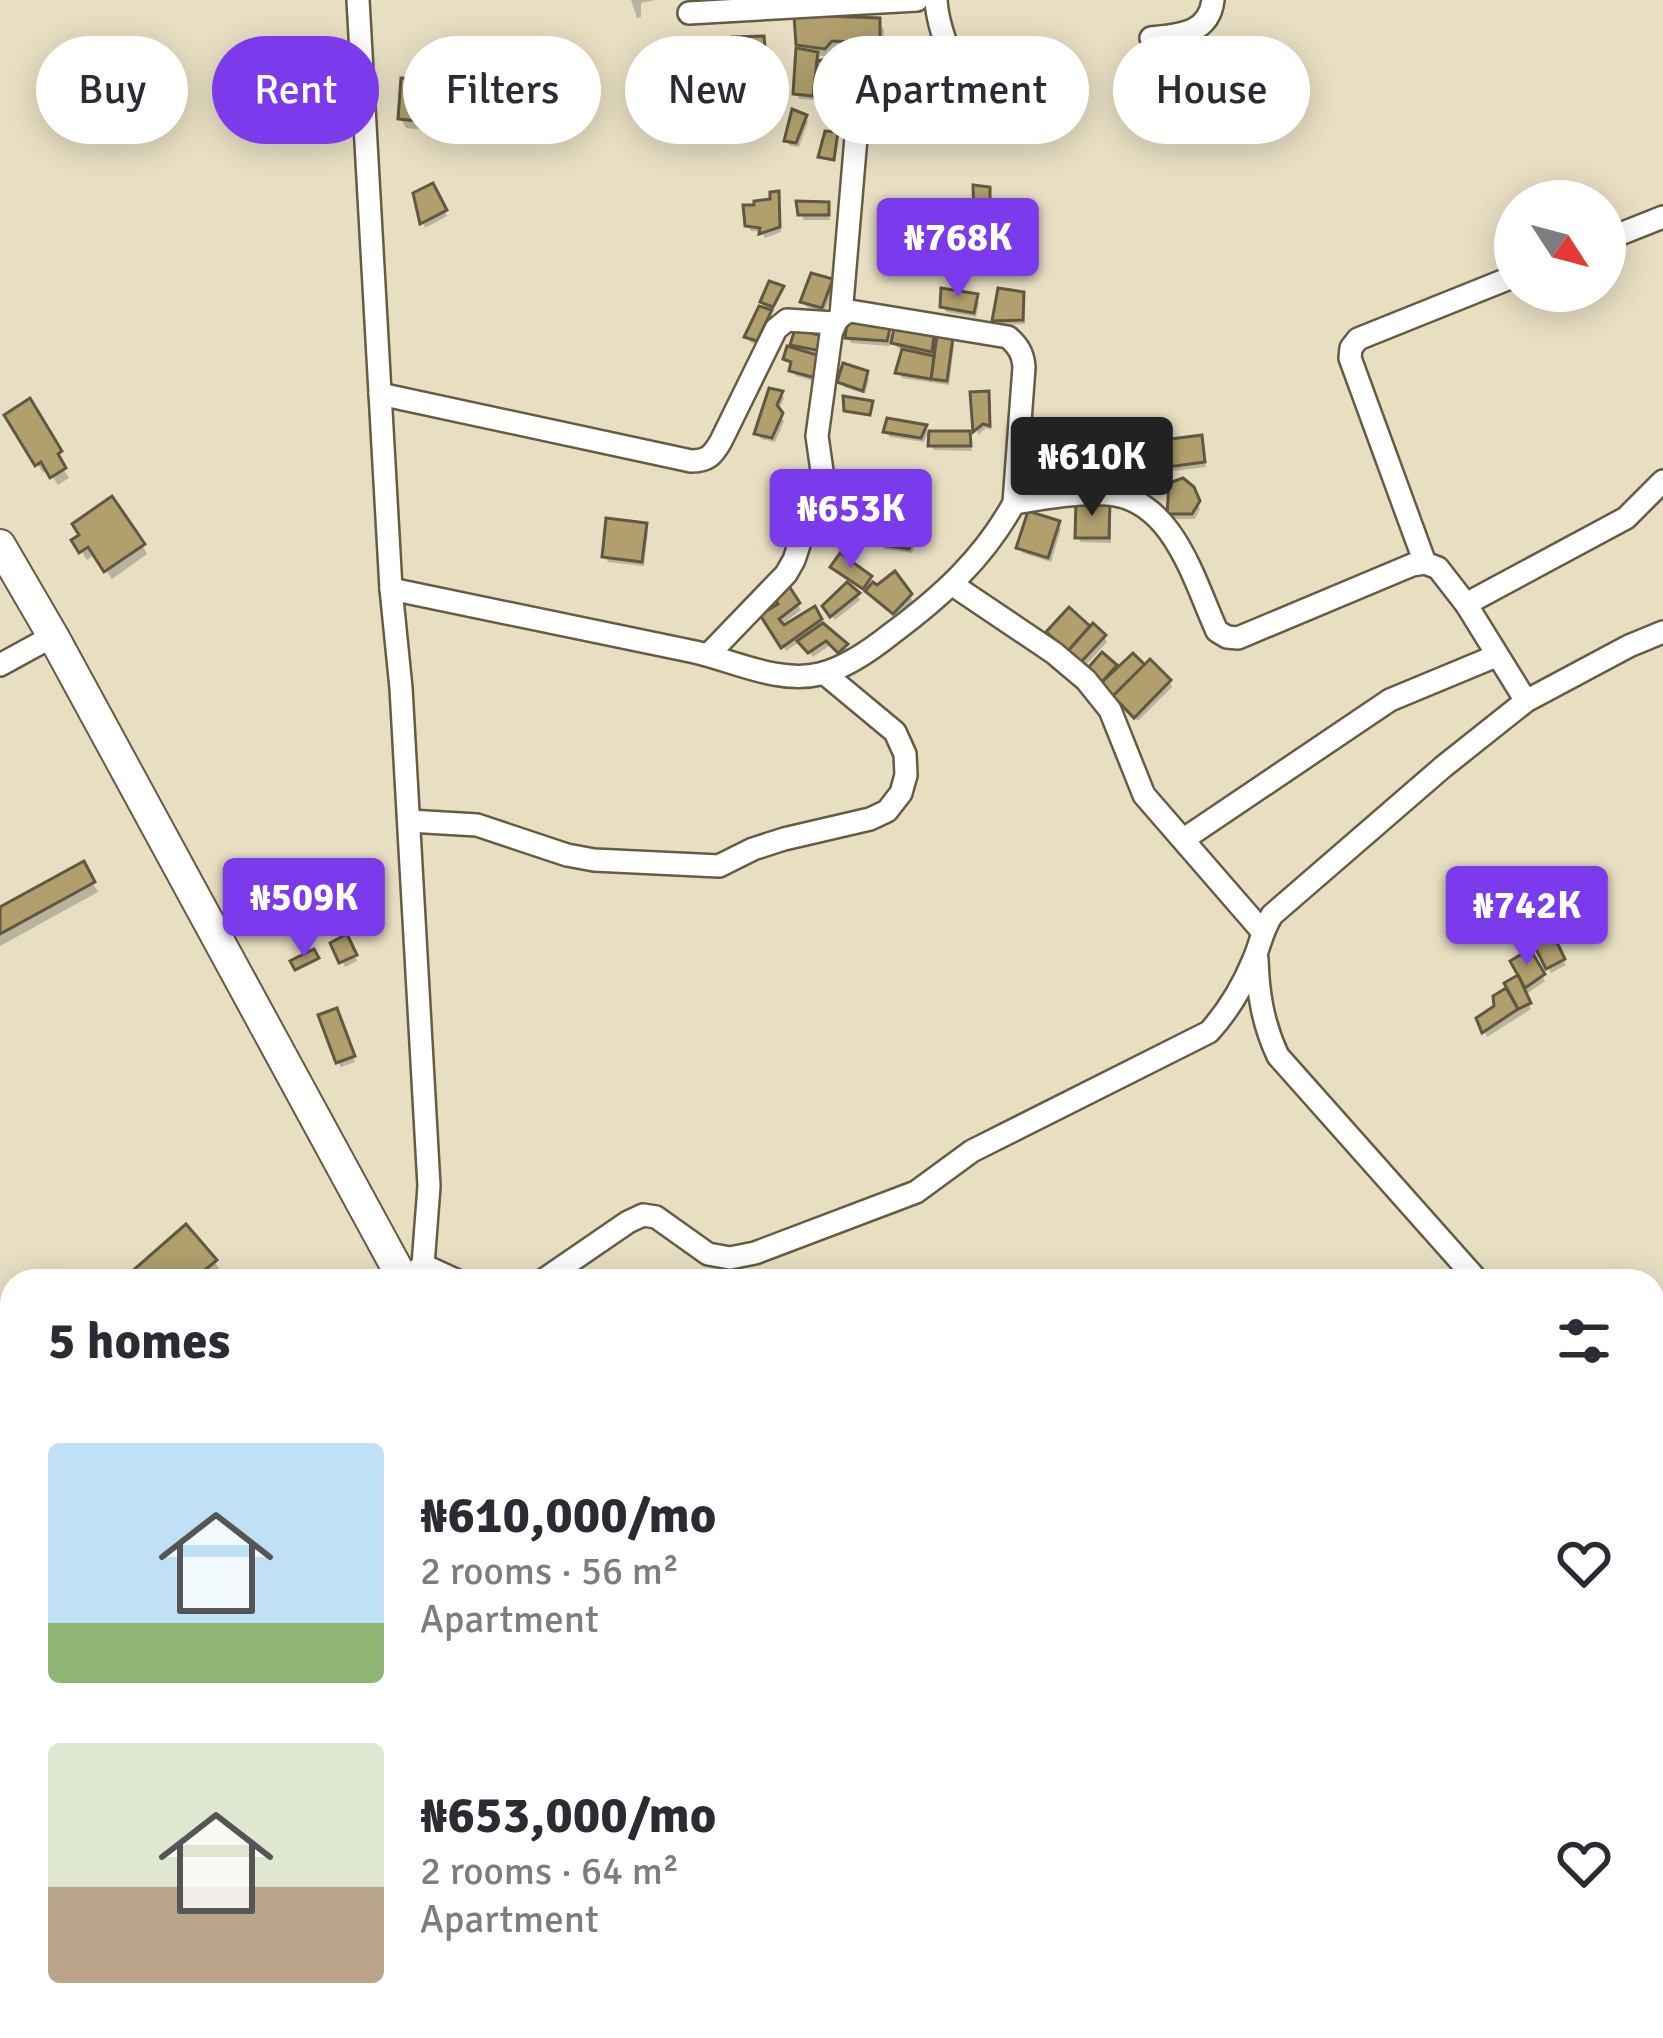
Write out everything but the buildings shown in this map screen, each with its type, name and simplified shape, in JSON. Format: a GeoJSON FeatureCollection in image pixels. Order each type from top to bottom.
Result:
{"type":"FeatureCollection","features":[{"type":"Feature","properties":{"kind":"street"},"geometry":{"type":"LineString","coordinates":[[358,0],[429,1186],[410,1269]]}},
{"type":"Feature","properties":{"kind":"street"},"geometry":{"type":"LineString","coordinates":[[689,13],[917,0]]}},
{"type":"Feature","properties":{"kind":"street"},"geometry":{"type":"LineString","coordinates":[[709,656],[786,574],[822,471],[817,436],[837,319],[858,114],[873,102],[950,115],[960,105],[961,93],[940,31],[936,0]]}},
{"type":"Feature","properties":{"kind":"street"},"geometry":{"type":"LineString","coordinates":[[1167,36],[1190,33],[1202,25],[1213,0]]}},
{"type":"Feature","properties":{"kind":"street"},"geometry":{"type":"LineString","coordinates":[[1626,232],[1663,217]]}},
{"type":"Feature","properties":{"kind":"street"},"geometry":{"type":"LineString","coordinates":[[1426,563],[1350,358],[1351,348],[1358,339],[1494,284]]}},
{"type":"Feature","properties":{"kind":"street"},"geometry":{"type":"LineString","coordinates":[[380,394],[703,461],[721,441],[776,328],[788,320],[837,319],[850,311],[1008,337],[1023,355],[1024,367],[1014,502],[1000,528],[953,585],[871,650],[824,674],[781,675],[391,589]]}},
{"type":"Feature","properties":{"kind":"street"},"geometry":{"type":"LineString","coordinates":[[1466,604],[1626,518],[1663,481]]}},
{"type":"Feature","properties":{"kind":"street"},"geometry":{"type":"LineString","coordinates":[[1014,502],[1072,494],[1111,494],[1133,500],[1171,532],[1217,631],[1226,637],[1238,638],[1426,563],[1438,568],[1466,604],[1526,701]]}},
{"type":"Feature","properties":{"kind":"street"},"geometry":{"type":"LineString","coordinates":[[0,545],[404,1269]]}},
{"type":"Feature","properties":{"kind":"street"},"geometry":{"type":"LineString","coordinates":[[953,585],[1054,653],[1086,680],[1110,710],[1144,795],[1184,838],[1259,942],[1258,993],[1266,1031],[1278,1056],[1467,1269]]}},
{"type":"Feature","properties":{"kind":"street"},"geometry":{"type":"LineString","coordinates":[[559,1269],[643,1216],[656,1217],[708,1254],[730,1258],[893,1203],[916,1192],[972,1150],[1209,1032],[1225,1014],[1272,915],[1443,766],[1526,701],[1663,632]]}},
{"type":"Feature","properties":{"kind":"street"},"geometry":{"type":"LineString","coordinates":[[0,665],[53,635]]}},
{"type":"Feature","properties":{"kind":"street"},"geometry":{"type":"LineString","coordinates":[[1184,838],[1390,700],[1496,656]]}},
{"type":"Feature","properties":{"kind":"street"},"geometry":{"type":"LineString","coordinates":[[409,821],[477,825],[594,860],[719,866],[784,839],[870,819],[887,811],[901,793],[906,775],[904,754],[895,732],[824,674]]}}]}
